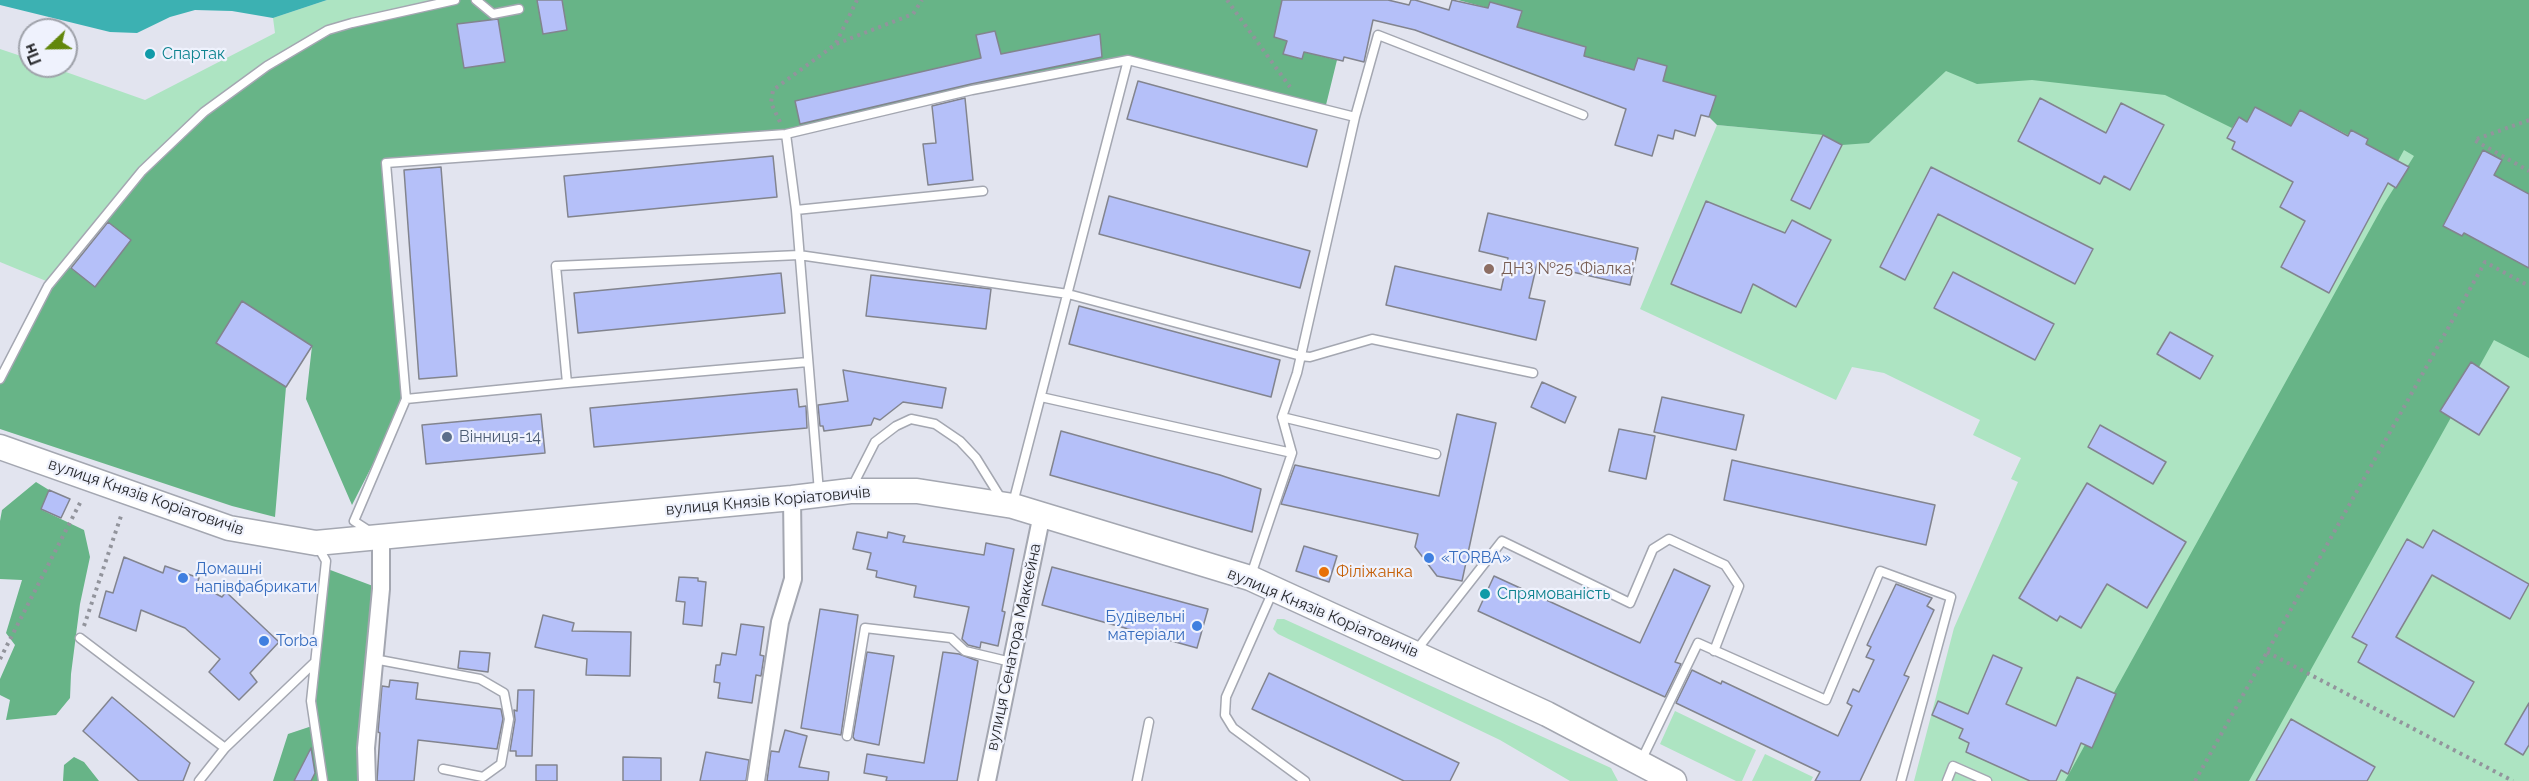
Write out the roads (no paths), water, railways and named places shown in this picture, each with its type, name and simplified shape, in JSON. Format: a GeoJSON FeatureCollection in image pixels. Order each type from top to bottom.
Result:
{"type":"FeatureCollection","features":[{"type":"Feature","properties":{"kind":"main road","name":"вулиця Князів Коріатовичів"},"geometry":{"type":"LineString","coordinates":[[0,447],[229,528],[316,543],[850,491],[917,491],[1009,506],[1250,578],[1547,714],[1674,781]]}},
{"type":"Feature","properties":{"kind":"street"},"geometry":{"type":"LineString","coordinates":[[756,781],[780,622],[793,579],[792,498]]}},
{"type":"Feature","properties":{"kind":"street","name":"вулиця Сенатора Маккейна"},"geometry":{"type":"LineString","coordinates":[[987,781],[1042,514]]}},
{"type":"Feature","properties":{"kind":"street"},"geometry":{"type":"LineString","coordinates":[[367,781],[366,748],[381,589],[381,538]]}},
{"type":"Feature","properties":{"kind":"lane"},"geometry":{"type":"LineString","coordinates":[[0,379],[48,286],[142,171],[204,112],[267,66],[328,30],[455,0]]}},
{"type":"Feature","properties":{"kind":"lane"},"geometry":{"type":"LineString","coordinates":[[476,0],[493,14],[519,9]]}},
{"type":"Feature","properties":{"kind":"lane"},"geometry":{"type":"LineString","coordinates":[[1250,578],[1292,453],[1282,417],[1301,356],[1355,117],[1378,35],[1583,115]]}},
{"type":"Feature","properties":{"kind":"lane"},"geometry":{"type":"LineString","coordinates":[[1009,506],[1041,397],[1128,60]]}},
{"type":"Feature","properties":{"kind":"lane"},"geometry":{"type":"LineString","coordinates":[[381,538],[354,521],[406,399],[386,163],[786,134],[972,90],[1128,60],[1355,117]]}},
{"type":"Feature","properties":{"kind":"lane"},"geometry":{"type":"LineString","coordinates":[[786,134],[796,210],[819,495]]}},
{"type":"Feature","properties":{"kind":"lane"},"geometry":{"type":"LineString","coordinates":[[796,210],[983,192]]}},
{"type":"Feature","properties":{"kind":"lane"},"geometry":{"type":"LineString","coordinates":[[567,383],[556,266],[800,255],[1068,294],[1301,356],[1310,357],[1372,339],[1533,373]]}},
{"type":"Feature","properties":{"kind":"lane"},"geometry":{"type":"LineString","coordinates":[[406,399],[808,362]]}},
{"type":"Feature","properties":{"kind":"lane"},"geometry":{"type":"LineString","coordinates":[[1041,397],[1292,453]]}},
{"type":"Feature","properties":{"kind":"lane"},"geometry":{"type":"LineString","coordinates":[[1282,417],[1436,454]]}},
{"type":"Feature","properties":{"kind":"lane"},"geometry":{"type":"LineString","coordinates":[[850,491],[875,442],[896,426],[911,419],[935,424],[960,441],[976,459],[1009,506]]}},
{"type":"Feature","properties":{"kind":"lane"},"geometry":{"type":"LineString","coordinates":[[1415,652],[1503,541],[1630,603],[1653,549],[1669,539],[1725,565],[1739,586],[1714,651]]}},
{"type":"Feature","properties":{"kind":"lane"},"geometry":{"type":"LineString","coordinates":[[316,543],[326,561],[311,700],[323,781]]}},
{"type":"Feature","properties":{"kind":"lane"},"geometry":{"type":"LineString","coordinates":[[1640,763],[1698,643],[1826,700],[1880,571],[1951,597],[1901,781]]}},
{"type":"Feature","properties":{"kind":"lane"},"geometry":{"type":"LineString","coordinates":[[1274,590],[1226,698],[1225,715],[1233,728],[1305,781]]}},
{"type":"Feature","properties":{"kind":"lane"},"geometry":{"type":"LineString","coordinates":[[847,736],[865,628],[951,638],[965,651],[1011,662]]}},
{"type":"Feature","properties":{"kind":"lane"},"geometry":{"type":"LineString","coordinates":[[80,638],[225,748]]}},
{"type":"Feature","properties":{"kind":"lane"},"geometry":{"type":"LineString","coordinates":[[374,659],[480,679],[504,693],[509,719],[501,764],[483,777],[460,777],[443,769]]}},
{"type":"Feature","properties":{"kind":"lane"},"geometry":{"type":"LineString","coordinates":[[199,781],[225,748],[315,662]]}},
{"type":"Feature","properties":{"kind":"lane"},"geometry":{"type":"LineString","coordinates":[[1137,781],[1149,722]]}},
{"type":"Feature","properties":{"kind":"lane"},"geometry":{"type":"LineString","coordinates":[[1947,781],[1953,766],[1987,781]]}},
{"type":"Feature","properties":{"kind":"water"},"geometry":{"type":"Polygon","coordinates":[[[0,0],[327,0],[273,18],[232,11],[195,10],[170,17],[137,33],[110,32],[78,24],[78,18],[53,18],[0,5],[0,0]]]}},
{"type":"Feature","properties":{"kind":"place","name":"Спартак"},"geometry":{"type":"Point","coordinates":[150,54]}},
{"type":"Feature","properties":{"kind":"place","name":"ДНЗ №25 'Фіалка'"},"geometry":{"type":"Point","coordinates":[1489,269]}},
{"type":"Feature","properties":{"kind":"place","name":"Вінниця-14"},"geometry":{"type":"Point","coordinates":[447,437]}},
{"type":"Feature","properties":{"kind":"place","name":"«TORBA»"},"geometry":{"type":"Point","coordinates":[1429,558]}},
{"type":"Feature","properties":{"kind":"place","name":"Філіжанка"},"geometry":{"type":"Point","coordinates":[1324,572]}},
{"type":"Feature","properties":{"kind":"place","name":"Домашні напівфабрикати"},"geometry":{"type":"Point","coordinates":[183,578]}},
{"type":"Feature","properties":{"kind":"place","name":"Спрямованість"},"geometry":{"type":"Point","coordinates":[1485,594]}},
{"type":"Feature","properties":{"kind":"place","name":"Будівельні матеріали"},"geometry":{"type":"Point","coordinates":[1197,626]}},
{"type":"Feature","properties":{"kind":"place","name":"Torba"},"geometry":{"type":"Point","coordinates":[264,641]}}]}
